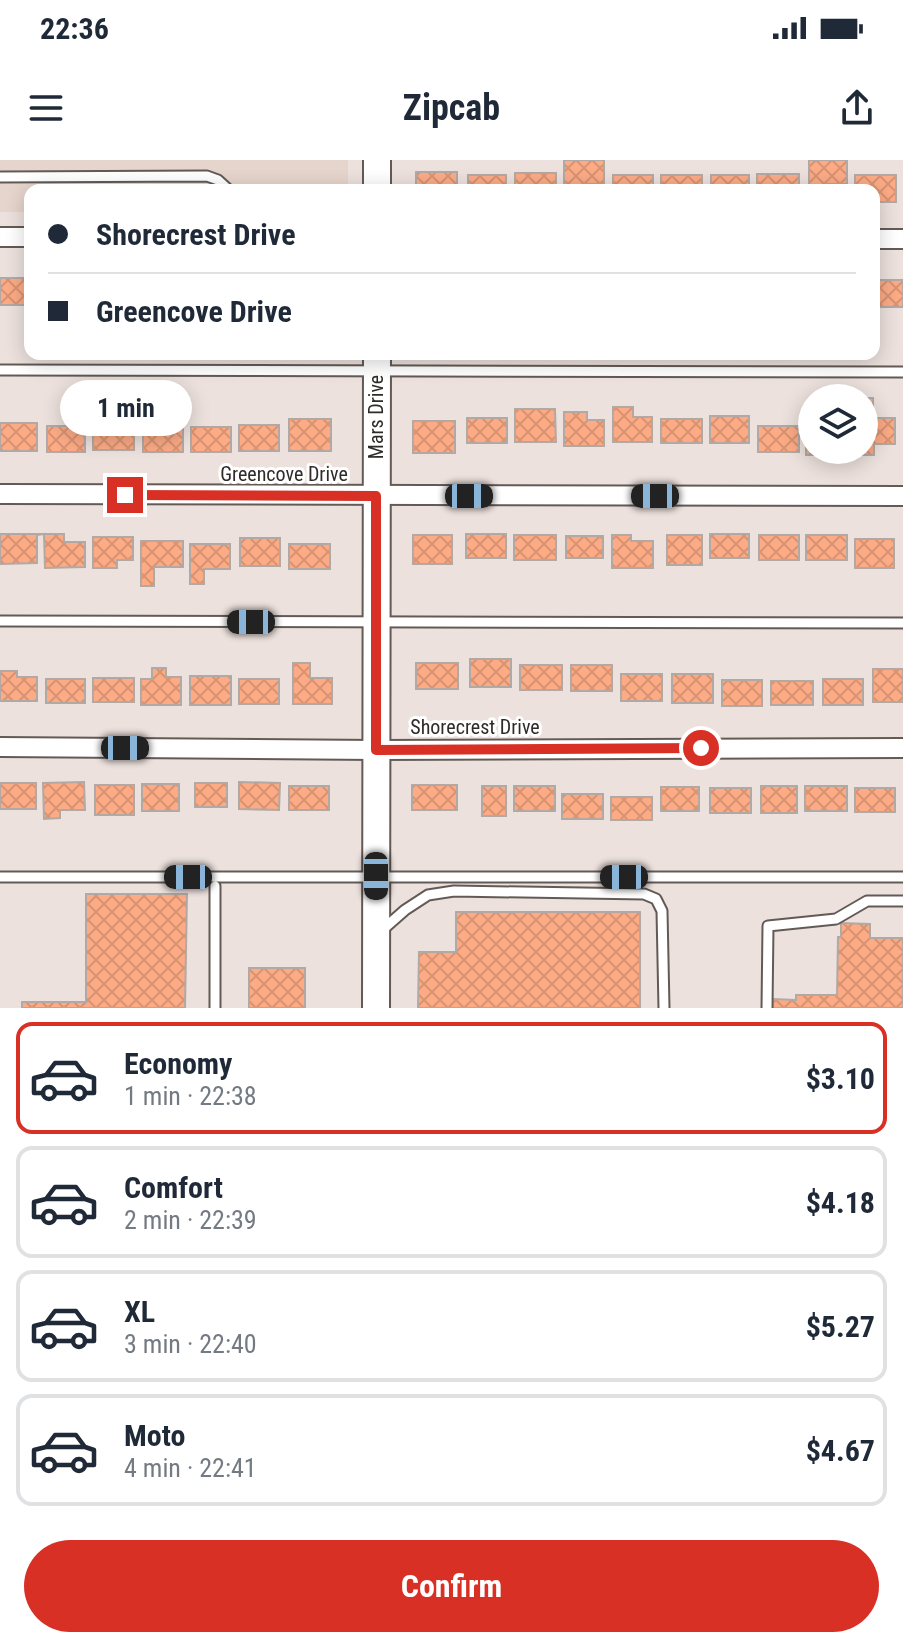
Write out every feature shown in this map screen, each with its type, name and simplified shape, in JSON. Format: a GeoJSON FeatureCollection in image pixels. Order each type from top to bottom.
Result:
{"type":"FeatureCollection","features":[{"type":"Feature","properties":{"kind":"street"},"geometry":{"type":"LineString","coordinates":[[377,160],[377,184]]}},
{"type":"Feature","properties":{"kind":"street"},"geometry":{"type":"LineString","coordinates":[[0,237],[24,237]]}},
{"type":"Feature","properties":{"kind":"street"},"geometry":{"type":"LineString","coordinates":[[880,239],[903,239]]}},
{"type":"Feature","properties":{"kind":"street","name":"Mars Drive"},"geometry":{"type":"LineString","coordinates":[[376,1008],[377,362]]}},
{"type":"Feature","properties":{"kind":"street","name":"Greencove Drive"},"geometry":{"type":"LineString","coordinates":[[0,494],[903,496]]}},
{"type":"Feature","properties":{"kind":"street","name":"Shorecrest Drive"},"geometry":{"type":"LineString","coordinates":[[0,747],[376,750],[903,748]]}},
{"type":"Feature","properties":{"kind":"lane"},"geometry":{"type":"LineString","coordinates":[[0,177],[207,176],[222,184]]}},
{"type":"Feature","properties":{"kind":"lane"},"geometry":{"type":"LineString","coordinates":[[0,370],[377,362],[903,372]]}},
{"type":"Feature","properties":{"kind":"lane"},"geometry":{"type":"LineString","coordinates":[[0,621],[903,623]]}},
{"type":"Feature","properties":{"kind":"lane"},"geometry":{"type":"LineString","coordinates":[[0,877],[903,877]]}},
{"type":"Feature","properties":{"kind":"lane"},"geometry":{"type":"LineString","coordinates":[[215,886],[215,1008]]}},
{"type":"Feature","properties":{"kind":"lane"},"geometry":{"type":"LineString","coordinates":[[376,936],[405,910],[428,895],[454,891],[644,894],[656,899],[662,911],[664,1008]]}},
{"type":"Feature","properties":{"kind":"lane"},"geometry":{"type":"LineString","coordinates":[[767,1008],[768,926],[836,919],[867,901],[903,901]]}},
{"type":"Feature","properties":{"kind":"shaded area"},"geometry":{"type":"Polygon","coordinates":[[[0,160],[348,160],[348,184],[24,184],[24,212],[0,212],[0,160]]]}},
{"type":"Feature","properties":{"kind":"building"},"geometry":{"type":"Polygon","coordinates":[[[564,160],[604,160],[604,184],[564,184],[564,160]]]}},
{"type":"Feature","properties":{"kind":"building"},"geometry":{"type":"Polygon","coordinates":[[[809,160],[847,160],[847,184],[809,184],[809,160]]]}},
{"type":"Feature","properties":{"kind":"building"},"geometry":{"type":"Polygon","coordinates":[[[416,172],[457,172],[457,184],[416,184],[416,172]]]}},
{"type":"Feature","properties":{"kind":"building"},"geometry":{"type":"Polygon","coordinates":[[[515,173],[556,173],[556,184],[515,184],[515,173]]]}},
{"type":"Feature","properties":{"kind":"building"},"geometry":{"type":"Polygon","coordinates":[[[757,174],[799,174],[799,184],[757,184],[757,174]]]}},
{"type":"Feature","properties":{"kind":"building"},"geometry":{"type":"Polygon","coordinates":[[[468,175],[506,175],[506,184],[468,184],[468,175]]]}},
{"type":"Feature","properties":{"kind":"building"},"geometry":{"type":"Polygon","coordinates":[[[613,175],[653,175],[653,184],[613,184],[613,175]]]}},
{"type":"Feature","properties":{"kind":"building"},"geometry":{"type":"Polygon","coordinates":[[[661,175],[702,175],[702,184],[661,184],[661,175]]]}},
{"type":"Feature","properties":{"kind":"building"},"geometry":{"type":"Polygon","coordinates":[[[711,175],[749,175],[749,184],[711,184],[711,175]]]}},
{"type":"Feature","properties":{"kind":"building"},"geometry":{"type":"Polygon","coordinates":[[[855,175],[896,175],[896,202],[880,202],[880,184],[855,184],[855,175]]]}},
{"type":"Feature","properties":{"kind":"building"},"geometry":{"type":"Polygon","coordinates":[[[0,278],[24,278],[24,305],[0,305],[0,278]]]}},
{"type":"Feature","properties":{"kind":"building"},"geometry":{"type":"Polygon","coordinates":[[[880,280],[903,280],[903,307],[880,307],[880,280]]]}},
{"type":"Feature","properties":{"kind":"building"},"geometry":{"type":"Polygon","coordinates":[[[613,407],[633,407],[633,417],[652,417],[652,442],[613,442],[613,407]]]}},
{"type":"Feature","properties":{"kind":"building"},"geometry":{"type":"Polygon","coordinates":[[[515,409],[555,409],[556,442],[515,442],[515,409]]]}},
{"type":"Feature","properties":{"kind":"building"},"geometry":{"type":"Polygon","coordinates":[[[564,412],[587,412],[587,420],[604,420],[604,446],[564,446],[564,412]]]}},
{"type":"Feature","properties":{"kind":"building"},"geometry":{"type":"Polygon","coordinates":[[[710,416],[749,416],[749,443],[710,443],[710,416]]]}},
{"type":"Feature","properties":{"kind":"building"},"geometry":{"type":"Polygon","coordinates":[[[467,418],[507,418],[507,443],[467,443],[467,418]]]}},
{"type":"Feature","properties":{"kind":"building"},"geometry":{"type":"Polygon","coordinates":[[[878,418],[895,418],[895,444],[878,444],[878,418]]]}},
{"type":"Feature","properties":{"kind":"building"},"geometry":{"type":"Polygon","coordinates":[[[289,419],[331,419],[331,451],[289,451],[289,419]]]}},
{"type":"Feature","properties":{"kind":"building"},"geometry":{"type":"Polygon","coordinates":[[[661,419],[702,419],[702,443],[661,443],[661,419]]]}},
{"type":"Feature","properties":{"kind":"building"},"geometry":{"type":"Polygon","coordinates":[[[413,421],[455,421],[455,453],[413,453],[413,421]]]}},
{"type":"Feature","properties":{"kind":"building"},"geometry":{"type":"Polygon","coordinates":[[[0,423],[37,423],[37,451],[0,451],[0,423]]]}},
{"type":"Feature","properties":{"kind":"building"},"geometry":{"type":"Polygon","coordinates":[[[93,425],[134,425],[134,450],[93,450],[93,425]]]}},
{"type":"Feature","properties":{"kind":"building"},"geometry":{"type":"Polygon","coordinates":[[[239,425],[279,425],[279,451],[239,451],[239,425]]]}},
{"type":"Feature","properties":{"kind":"building"},"geometry":{"type":"Polygon","coordinates":[[[47,426],[85,426],[85,452],[47,452],[47,426]]]}},
{"type":"Feature","properties":{"kind":"building"},"geometry":{"type":"Polygon","coordinates":[[[143,426],[183,426],[183,452],[143,452],[143,426]]]}},
{"type":"Feature","properties":{"kind":"building"},"geometry":{"type":"Polygon","coordinates":[[[758,426],[798,426],[798,452],[758,452],[758,426]]]}},
{"type":"Feature","properties":{"kind":"building"},"geometry":{"type":"Polygon","coordinates":[[[191,427],[231,427],[231,452],[191,452],[191,427]]]}},
{"type":"Feature","properties":{"kind":"building"},"geometry":{"type":"Polygon","coordinates":[[[0,534],[44,534],[37,535],[37,563],[0,564],[0,534]]]}},
{"type":"Feature","properties":{"kind":"building"},"geometry":{"type":"Polygon","coordinates":[[[44,534],[64,534],[64,542],[85,542],[85,567],[45,568],[44,534]]]}},
{"type":"Feature","properties":{"kind":"building"},"geometry":{"type":"Polygon","coordinates":[[[466,534],[506,534],[506,558],[466,558],[466,534]]]}},
{"type":"Feature","properties":{"kind":"building"},"geometry":{"type":"Polygon","coordinates":[[[710,534],[749,534],[749,558],[710,558],[710,534]]]}},
{"type":"Feature","properties":{"kind":"building"},"geometry":{"type":"Polygon","coordinates":[[[413,535],[452,535],[452,564],[413,564],[413,535]]]}},
{"type":"Feature","properties":{"kind":"building"},"geometry":{"type":"Polygon","coordinates":[[[514,535],[556,535],[556,560],[514,560],[514,535]]]}},
{"type":"Feature","properties":{"kind":"building"},"geometry":{"type":"Polygon","coordinates":[[[612,535],[631,535],[631,541],[653,541],[653,568],[612,568],[612,535]]]}},
{"type":"Feature","properties":{"kind":"building"},"geometry":{"type":"Polygon","coordinates":[[[667,535],[702,535],[702,565],[667,565],[667,535]]]}},
{"type":"Feature","properties":{"kind":"building"},"geometry":{"type":"Polygon","coordinates":[[[759,535],[799,535],[799,560],[759,560],[759,535]]]}},
{"type":"Feature","properties":{"kind":"building"},"geometry":{"type":"Polygon","coordinates":[[[806,535],[847,535],[847,560],[806,560],[806,535]]]}},
{"type":"Feature","properties":{"kind":"building"},"geometry":{"type":"Polygon","coordinates":[[[566,536],[603,536],[603,558],[566,558],[566,536]]]}},
{"type":"Feature","properties":{"kind":"building"},"geometry":{"type":"Polygon","coordinates":[[[93,537],[133,537],[133,560],[117,560],[117,568],[93,568],[93,537]]]}},
{"type":"Feature","properties":{"kind":"building"},"geometry":{"type":"Polygon","coordinates":[[[240,538],[280,538],[280,566],[240,566],[240,538]]]}},
{"type":"Feature","properties":{"kind":"building"},"geometry":{"type":"Polygon","coordinates":[[[855,539],[894,539],[894,568],[855,568],[855,539]]]}},
{"type":"Feature","properties":{"kind":"building"},"geometry":{"type":"Polygon","coordinates":[[[141,541],[183,541],[183,567],[154,567],[154,586],[141,586],[141,541]]]}},
{"type":"Feature","properties":{"kind":"building"},"geometry":{"type":"Polygon","coordinates":[[[190,544],[230,544],[230,569],[204,569],[204,584],[190,584],[190,544]]]}},
{"type":"Feature","properties":{"kind":"building"},"geometry":{"type":"Polygon","coordinates":[[[289,544],[330,544],[330,569],[289,569],[289,544]]]}},
{"type":"Feature","properties":{"kind":"building"},"geometry":{"type":"Polygon","coordinates":[[[470,659],[511,659],[511,687],[470,687],[470,659]]]}},
{"type":"Feature","properties":{"kind":"building"},"geometry":{"type":"Polygon","coordinates":[[[293,663],[310,663],[310,678],[332,678],[332,704],[293,704],[293,663]]]}},
{"type":"Feature","properties":{"kind":"building"},"geometry":{"type":"Polygon","coordinates":[[[416,663],[458,663],[458,689],[416,689],[416,663]]]}},
{"type":"Feature","properties":{"kind":"building"},"geometry":{"type":"Polygon","coordinates":[[[520,665],[562,665],[562,690],[520,690],[520,665]]]}},
{"type":"Feature","properties":{"kind":"building"},"geometry":{"type":"Polygon","coordinates":[[[571,665],[612,665],[612,691],[571,691],[571,665]]]}},
{"type":"Feature","properties":{"kind":"building"},"geometry":{"type":"Polygon","coordinates":[[[152,668],[166,668],[166,677],[181,677],[181,705],[141,705],[141,679],[152,679],[152,668]]]}},
{"type":"Feature","properties":{"kind":"building"},"geometry":{"type":"Polygon","coordinates":[[[873,669],[903,669],[903,702],[873,702],[873,669]]]}},
{"type":"Feature","properties":{"kind":"building"},"geometry":{"type":"Polygon","coordinates":[[[0,671],[17,671],[17,677],[37,677],[37,701],[0,701],[0,671]]]}},
{"type":"Feature","properties":{"kind":"building"},"geometry":{"type":"Polygon","coordinates":[[[621,674],[662,674],[662,701],[621,701],[621,674]]]}},
{"type":"Feature","properties":{"kind":"building"},"geometry":{"type":"Polygon","coordinates":[[[672,674],[713,674],[713,703],[672,703],[672,674]]]}},
{"type":"Feature","properties":{"kind":"building"},"geometry":{"type":"Polygon","coordinates":[[[190,676],[231,676],[231,705],[190,705],[190,676]]]}},
{"type":"Feature","properties":{"kind":"building"},"geometry":{"type":"Polygon","coordinates":[[[93,678],[134,678],[134,702],[93,702],[93,678]]]}},
{"type":"Feature","properties":{"kind":"building"},"geometry":{"type":"Polygon","coordinates":[[[46,679],[85,679],[85,703],[46,703],[46,679]]]}},
{"type":"Feature","properties":{"kind":"building"},"geometry":{"type":"Polygon","coordinates":[[[239,679],[279,679],[279,704],[239,704],[239,679]]]}},
{"type":"Feature","properties":{"kind":"building"},"geometry":{"type":"Polygon","coordinates":[[[823,679],[863,679],[863,705],[823,705],[823,679]]]}},
{"type":"Feature","properties":{"kind":"building"},"geometry":{"type":"Polygon","coordinates":[[[722,680],[762,680],[762,706],[722,706],[722,680]]]}},
{"type":"Feature","properties":{"kind":"building"},"geometry":{"type":"Polygon","coordinates":[[[771,681],[813,681],[813,705],[771,705],[771,681]]]}},
{"type":"Feature","properties":{"kind":"building"},"geometry":{"type":"Polygon","coordinates":[[[84,782],[85,810],[60,810],[60,818],[44,819],[43,783],[84,782]]]}},
{"type":"Feature","properties":{"kind":"building"},"geometry":{"type":"Polygon","coordinates":[[[239,782],[280,783],[279,810],[239,809],[239,782]]]}},
{"type":"Feature","properties":{"kind":"building"},"geometry":{"type":"Polygon","coordinates":[[[0,783],[36,783],[36,809],[0,809],[0,783]]]}},
{"type":"Feature","properties":{"kind":"building"},"geometry":{"type":"Polygon","coordinates":[[[195,783],[227,783],[227,807],[195,807],[195,783]]]}},
{"type":"Feature","properties":{"kind":"building"},"geometry":{"type":"Polygon","coordinates":[[[142,784],[179,784],[179,811],[142,811],[142,784]]]}},
{"type":"Feature","properties":{"kind":"building"},"geometry":{"type":"Polygon","coordinates":[[[95,785],[134,785],[134,815],[95,815],[95,785]]]}},
{"type":"Feature","properties":{"kind":"building"},"geometry":{"type":"Polygon","coordinates":[[[412,785],[457,785],[457,810],[412,810],[412,785]]]}},
{"type":"Feature","properties":{"kind":"building"},"geometry":{"type":"Polygon","coordinates":[[[289,786],[329,786],[329,810],[289,810],[289,786]]]}},
{"type":"Feature","properties":{"kind":"building"},"geometry":{"type":"Polygon","coordinates":[[[482,786],[506,786],[506,816],[482,816],[482,786]]]}},
{"type":"Feature","properties":{"kind":"building"},"geometry":{"type":"Polygon","coordinates":[[[514,786],[555,786],[555,811],[514,811],[514,786]]]}},
{"type":"Feature","properties":{"kind":"building"},"geometry":{"type":"Polygon","coordinates":[[[761,786],[797,786],[797,813],[761,813],[761,786]]]}},
{"type":"Feature","properties":{"kind":"building"},"geometry":{"type":"Polygon","coordinates":[[[805,786],[847,786],[847,811],[805,811],[805,786]]]}},
{"type":"Feature","properties":{"kind":"building"},"geometry":{"type":"Polygon","coordinates":[[[661,787],[699,787],[699,811],[661,811],[661,787]]]}},
{"type":"Feature","properties":{"kind":"building"},"geometry":{"type":"Polygon","coordinates":[[[710,788],[751,788],[751,813],[710,813],[710,788]]]}},
{"type":"Feature","properties":{"kind":"building"},"geometry":{"type":"Polygon","coordinates":[[[855,788],[895,788],[895,812],[855,812],[855,788]]]}},
{"type":"Feature","properties":{"kind":"building"},"geometry":{"type":"Polygon","coordinates":[[[562,794],[603,794],[603,819],[562,819],[562,794]]]}},
{"type":"Feature","properties":{"kind":"building"},"geometry":{"type":"Polygon","coordinates":[[[611,797],[652,797],[652,820],[611,820],[611,797]]]}},
{"type":"Feature","properties":{"kind":"building"},"geometry":{"type":"Polygon","coordinates":[[[86,894],[187,894],[185,1008],[22,1008],[22,1002],[86,1002],[86,894]]]}},
{"type":"Feature","properties":{"kind":"building"},"geometry":{"type":"Polygon","coordinates":[[[456,912],[640,912],[640,1008],[418,1008],[419,952],[456,952],[456,912]]]}},
{"type":"Feature","properties":{"kind":"building"},"geometry":{"type":"Polygon","coordinates":[[[841,923],[870,924],[870,938],[903,938],[903,1008],[773,1008],[773,999],[796,1000],[796,995],[837,995],[841,923]]]}},
{"type":"Feature","properties":{"kind":"building"},"geometry":{"type":"Polygon","coordinates":[[[249,968],[305,968],[305,1008],[249,1008],[249,968]]]}},
{"type":"Feature","properties":{"kind":"route"},"geometry":{"type":"LineString","coordinates":[[125,495],[376,496],[376,750],[701,748]]}}]}
